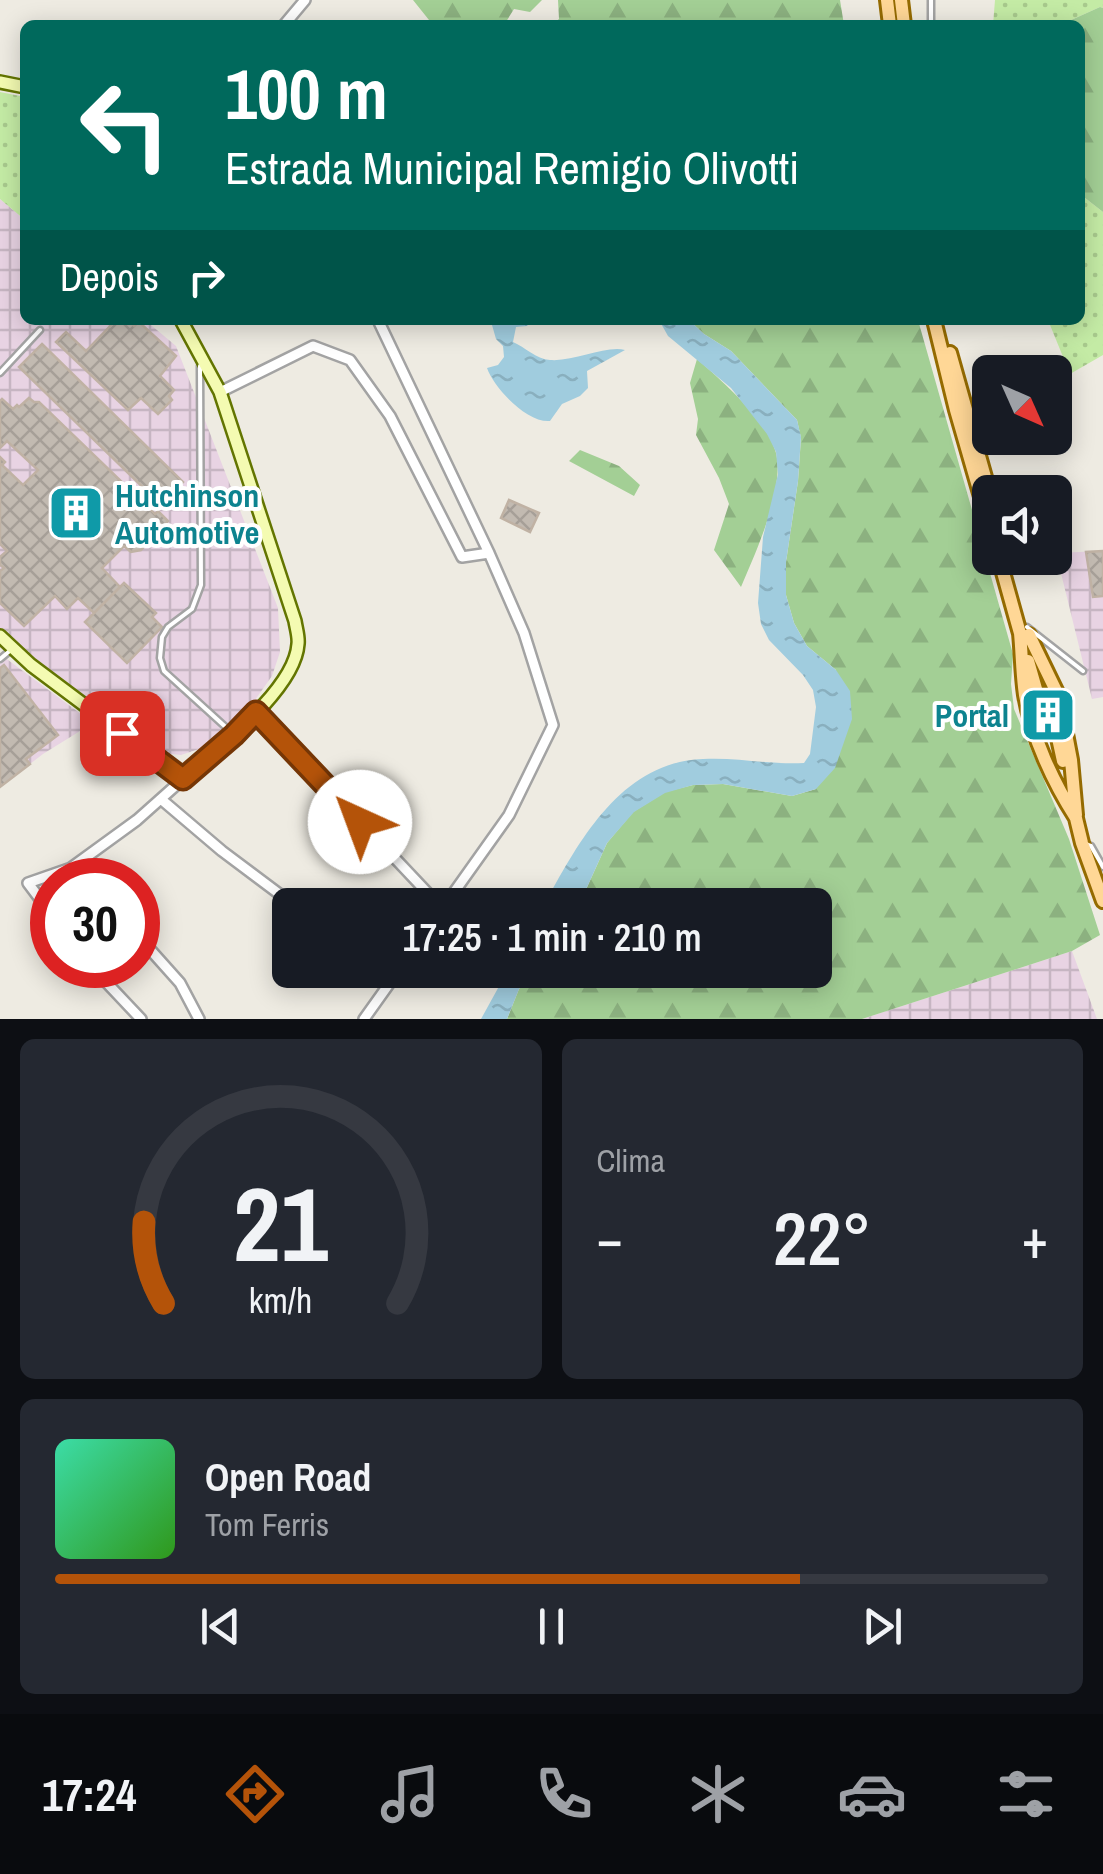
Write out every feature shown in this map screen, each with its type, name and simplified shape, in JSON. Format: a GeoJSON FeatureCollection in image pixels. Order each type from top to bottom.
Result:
{"type":"FeatureCollection","features":[{"type":"Feature","properties":{"kind":"main road"},"geometry":{"type":"LineString","coordinates":[[935,325],[975,475]]}},
{"type":"Feature","properties":{"kind":"main road"},"geometry":{"type":"LineString","coordinates":[[943,325],[985,475]]}},
{"type":"Feature","properties":{"kind":"main road"},"geometry":{"type":"LineString","coordinates":[[1004,575],[1025,632],[1060,697],[1076,818]]}},
{"type":"Feature","properties":{"kind":"main road"},"geometry":{"type":"LineString","coordinates":[[1012,575],[1082,843],[1103,901]]}},
{"type":"Feature","properties":{"kind":"main road"},"geometry":{"type":"LineString","coordinates":[[1025,632],[1025,695],[1031,719],[1076,818]]}},
{"type":"Feature","properties":{"kind":"street"},"geometry":{"type":"LineString","coordinates":[[288,20],[306,0]]}},
{"type":"Feature","properties":{"kind":"street"},"geometry":{"type":"LineString","coordinates":[[85,858],[138,820],[234,735],[280,687],[298,644],[295,621],[220,392],[184,325]]}},
{"type":"Feature","properties":{"kind":"street"},"geometry":{"type":"LineString","coordinates":[[380,325],[524,633],[552,725],[509,815],[455,888]]}},
{"type":"Feature","properties":{"kind":"street"},"geometry":{"type":"LineString","coordinates":[[220,392],[314,346],[350,360],[390,416],[462,558],[489,553]]}},
{"type":"Feature","properties":{"kind":"street"},"geometry":{"type":"LineString","coordinates":[[0,636],[30,665],[183,779]]}},
{"type":"Feature","properties":{"kind":"street"},"geometry":{"type":"LineString","coordinates":[[256,712],[426,888]]}},
{"type":"Feature","properties":{"kind":"street"},"geometry":{"type":"LineString","coordinates":[[162,800],[272,888]]}},
{"type":"Feature","properties":{"kind":"street"},"geometry":{"type":"LineString","coordinates":[[160,961],[180,984],[199,1019]]}},
{"type":"Feature","properties":{"kind":"street"},"geometry":{"type":"LineString","coordinates":[[112,988],[141,1019]]}},
{"type":"Feature","properties":{"kind":"street"},"geometry":{"type":"LineString","coordinates":[[364,1019],[386,988]]}},
{"type":"Feature","properties":{"kind":"lane"},"geometry":{"type":"LineString","coordinates":[[0,373],[40,330]]}},
{"type":"Feature","properties":{"kind":"lane"},"geometry":{"type":"LineString","coordinates":[[200,356],[201,585],[192,609],[168,627],[162,637],[160,658],[164,671],[234,735]]}},
{"type":"Feature","properties":{"kind":"lane"},"geometry":{"type":"LineString","coordinates":[[1025,632],[1083,671]]}},
{"type":"Feature","properties":{"kind":"lane"},"geometry":{"type":"LineString","coordinates":[[0,658],[14,648]]}},
{"type":"Feature","properties":{"kind":"lane"},"geometry":{"type":"LineString","coordinates":[[1082,843],[1091,846],[1103,867]]}},
{"type":"Feature","properties":{"kind":"shaded area"},"geometry":{"type":"Polygon","coordinates":[[[0,199],[20,216],[20,325],[151,325],[176,346],[278,608],[280,652],[272,676],[255,700],[199,749],[181,755],[163,753],[0,631],[0,199]]]}},
{"type":"Feature","properties":{"kind":"shaded area"},"geometry":{"type":"Polygon","coordinates":[[[1103,551],[1103,697],[1092,699],[1061,575],[1072,575],[1072,552],[1103,551]]]}},
{"type":"Feature","properties":{"kind":"shaded area"},"geometry":{"type":"Polygon","coordinates":[[[0,654],[93,723],[0,787],[0,654]]]}},
{"type":"Feature","properties":{"kind":"shaded area"},"geometry":{"type":"Polygon","coordinates":[[[1072,951],[1097,1019],[862,1019],[1072,951]]]}},
{"type":"Feature","properties":{"kind":"green space"},"geometry":{"type":"Polygon","coordinates":[[[413,0],[542,0],[530,12],[514,9],[507,20],[429,20],[413,0]]]}},
{"type":"Feature","properties":{"kind":"green space"},"geometry":{"type":"Polygon","coordinates":[[[558,0],[840,0],[843,20],[558,20],[558,0]]]}},
{"type":"Feature","properties":{"kind":"green space"},"geometry":{"type":"Polygon","coordinates":[[[995,0],[1103,0],[1103,8],[1071,20],[993,20],[995,0]]]}},
{"type":"Feature","properties":{"kind":"green space"},"geometry":{"type":"Polygon","coordinates":[[[1103,8],[1103,212],[1085,198],[1085,20],[1071,20],[1103,8]]]}},
{"type":"Feature","properties":{"kind":"green space"},"geometry":{"type":"Polygon","coordinates":[[[0,92],[20,96],[20,216],[0,199],[0,92]]]}},
{"type":"Feature","properties":{"kind":"green space"},"geometry":{"type":"Polygon","coordinates":[[[1085,198],[1103,212],[1103,355],[1072,373],[1072,355],[1062,355],[1050,325],[1085,325],[1085,198]]]}},
{"type":"Feature","properties":{"kind":"green space"},"geometry":{"type":"Polygon","coordinates":[[[694,325],[919,325],[972,510],[972,575],[991,575],[1013,654],[1014,709],[1069,839],[1100,935],[1072,951],[862,1019],[507,1019],[520,988],[832,988],[832,888],[587,888],[607,843],[633,812],[665,792],[693,785],[723,784],[792,796],[816,789],[836,670],[807,646],[794,623],[786,595],[786,562],[801,438],[797,420],[731,351],[694,325]]]}},
{"type":"Feature","properties":{"kind":"green space"},"geometry":{"type":"Polygon","coordinates":[[[697,359],[754,415],[776,453],[773,503],[741,587],[714,550],[729,504],[696,435],[698,419],[690,383],[697,359]]]}},
{"type":"Feature","properties":{"kind":"green space"},"geometry":{"type":"Polygon","coordinates":[[[580,450],[619,466],[640,485],[634,496],[569,461],[580,450]]]}},
{"type":"Feature","properties":{"kind":"water"},"geometry":{"type":"Polygon","coordinates":[[[492,325],[528,325],[516,327],[513,342],[545,359],[625,350],[587,371],[588,388],[562,404],[550,421],[522,410],[497,385],[487,368],[498,365],[504,357],[503,346],[492,325]]]}},
{"type":"Feature","properties":{"kind":"water"},"geometry":{"type":"Polygon","coordinates":[[[662,325],[694,325],[731,351],[797,420],[801,437],[786,562],[786,595],[794,623],[807,646],[836,670],[850,691],[852,719],[835,768],[816,789],[792,796],[723,784],[693,785],[665,793],[634,812],[607,843],[587,888],[554,888],[606,809],[648,774],[703,759],[804,763],[810,754],[816,707],[813,690],[769,640],[761,624],[758,603],[763,537],[778,474],[776,452],[731,388],[668,336],[662,325]]]}},
{"type":"Feature","properties":{"kind":"water"},"geometry":{"type":"Polygon","coordinates":[[[498,988],[520,988],[507,1019],[481,1019],[498,988]]]}},
{"type":"Feature","properties":{"kind":"building"},"geometry":{"type":"Polygon","coordinates":[[[111,325],[142,325],[176,356],[160,376],[174,390],[169,396],[172,400],[158,414],[141,398],[128,410],[56,342],[66,332],[86,351],[111,325]]]}},
{"type":"Feature","properties":{"kind":"building"},"geometry":{"type":"Polygon","coordinates":[[[42,344],[183,482],[161,505],[19,367],[42,344]]]}},
{"type":"Feature","properties":{"kind":"building","name":"Hutchinson Automotive"},"geometry":{"type":"Polygon","coordinates":[[[29,398],[39,402],[155,514],[158,511],[168,521],[141,550],[131,552],[124,546],[102,568],[120,587],[94,613],[78,598],[67,609],[55,596],[24,626],[0,603],[0,571],[4,568],[0,557],[7,551],[0,544],[0,457],[5,462],[2,465],[23,485],[38,470],[7,441],[0,448],[0,401],[13,409],[29,398]]]}},
{"type":"Feature","properties":{"kind":"building"},"geometry":{"type":"Polygon","coordinates":[[[509,500],[539,513],[530,532],[501,518],[509,500]]]}},
{"type":"Feature","properties":{"kind":"building"},"geometry":{"type":"Polygon","coordinates":[[[1103,551],[1103,596],[1093,597],[1086,552],[1103,551]]]}},
{"type":"Feature","properties":{"kind":"building"},"geometry":{"type":"Polygon","coordinates":[[[124,583],[156,613],[152,617],[162,627],[127,663],[85,622],[124,583]]]}},
{"type":"Feature","properties":{"kind":"building"},"geometry":{"type":"Polygon","coordinates":[[[4,665],[58,735],[26,759],[30,764],[0,787],[0,668],[4,665]]]}},
{"type":"Feature","properties":{"kind":"place","name":"Hutchinson Automotive"},"geometry":{"type":"Point","coordinates":[76,513]}},
{"type":"Feature","properties":{"kind":"place","name":"Portal"},"geometry":{"type":"Point","coordinates":[1048,715]}},
{"type":"Feature","properties":{"kind":"route"},"geometry":{"type":"LineString","coordinates":[[122,733],[183,779],[256,712],[360,822]]}}]}
